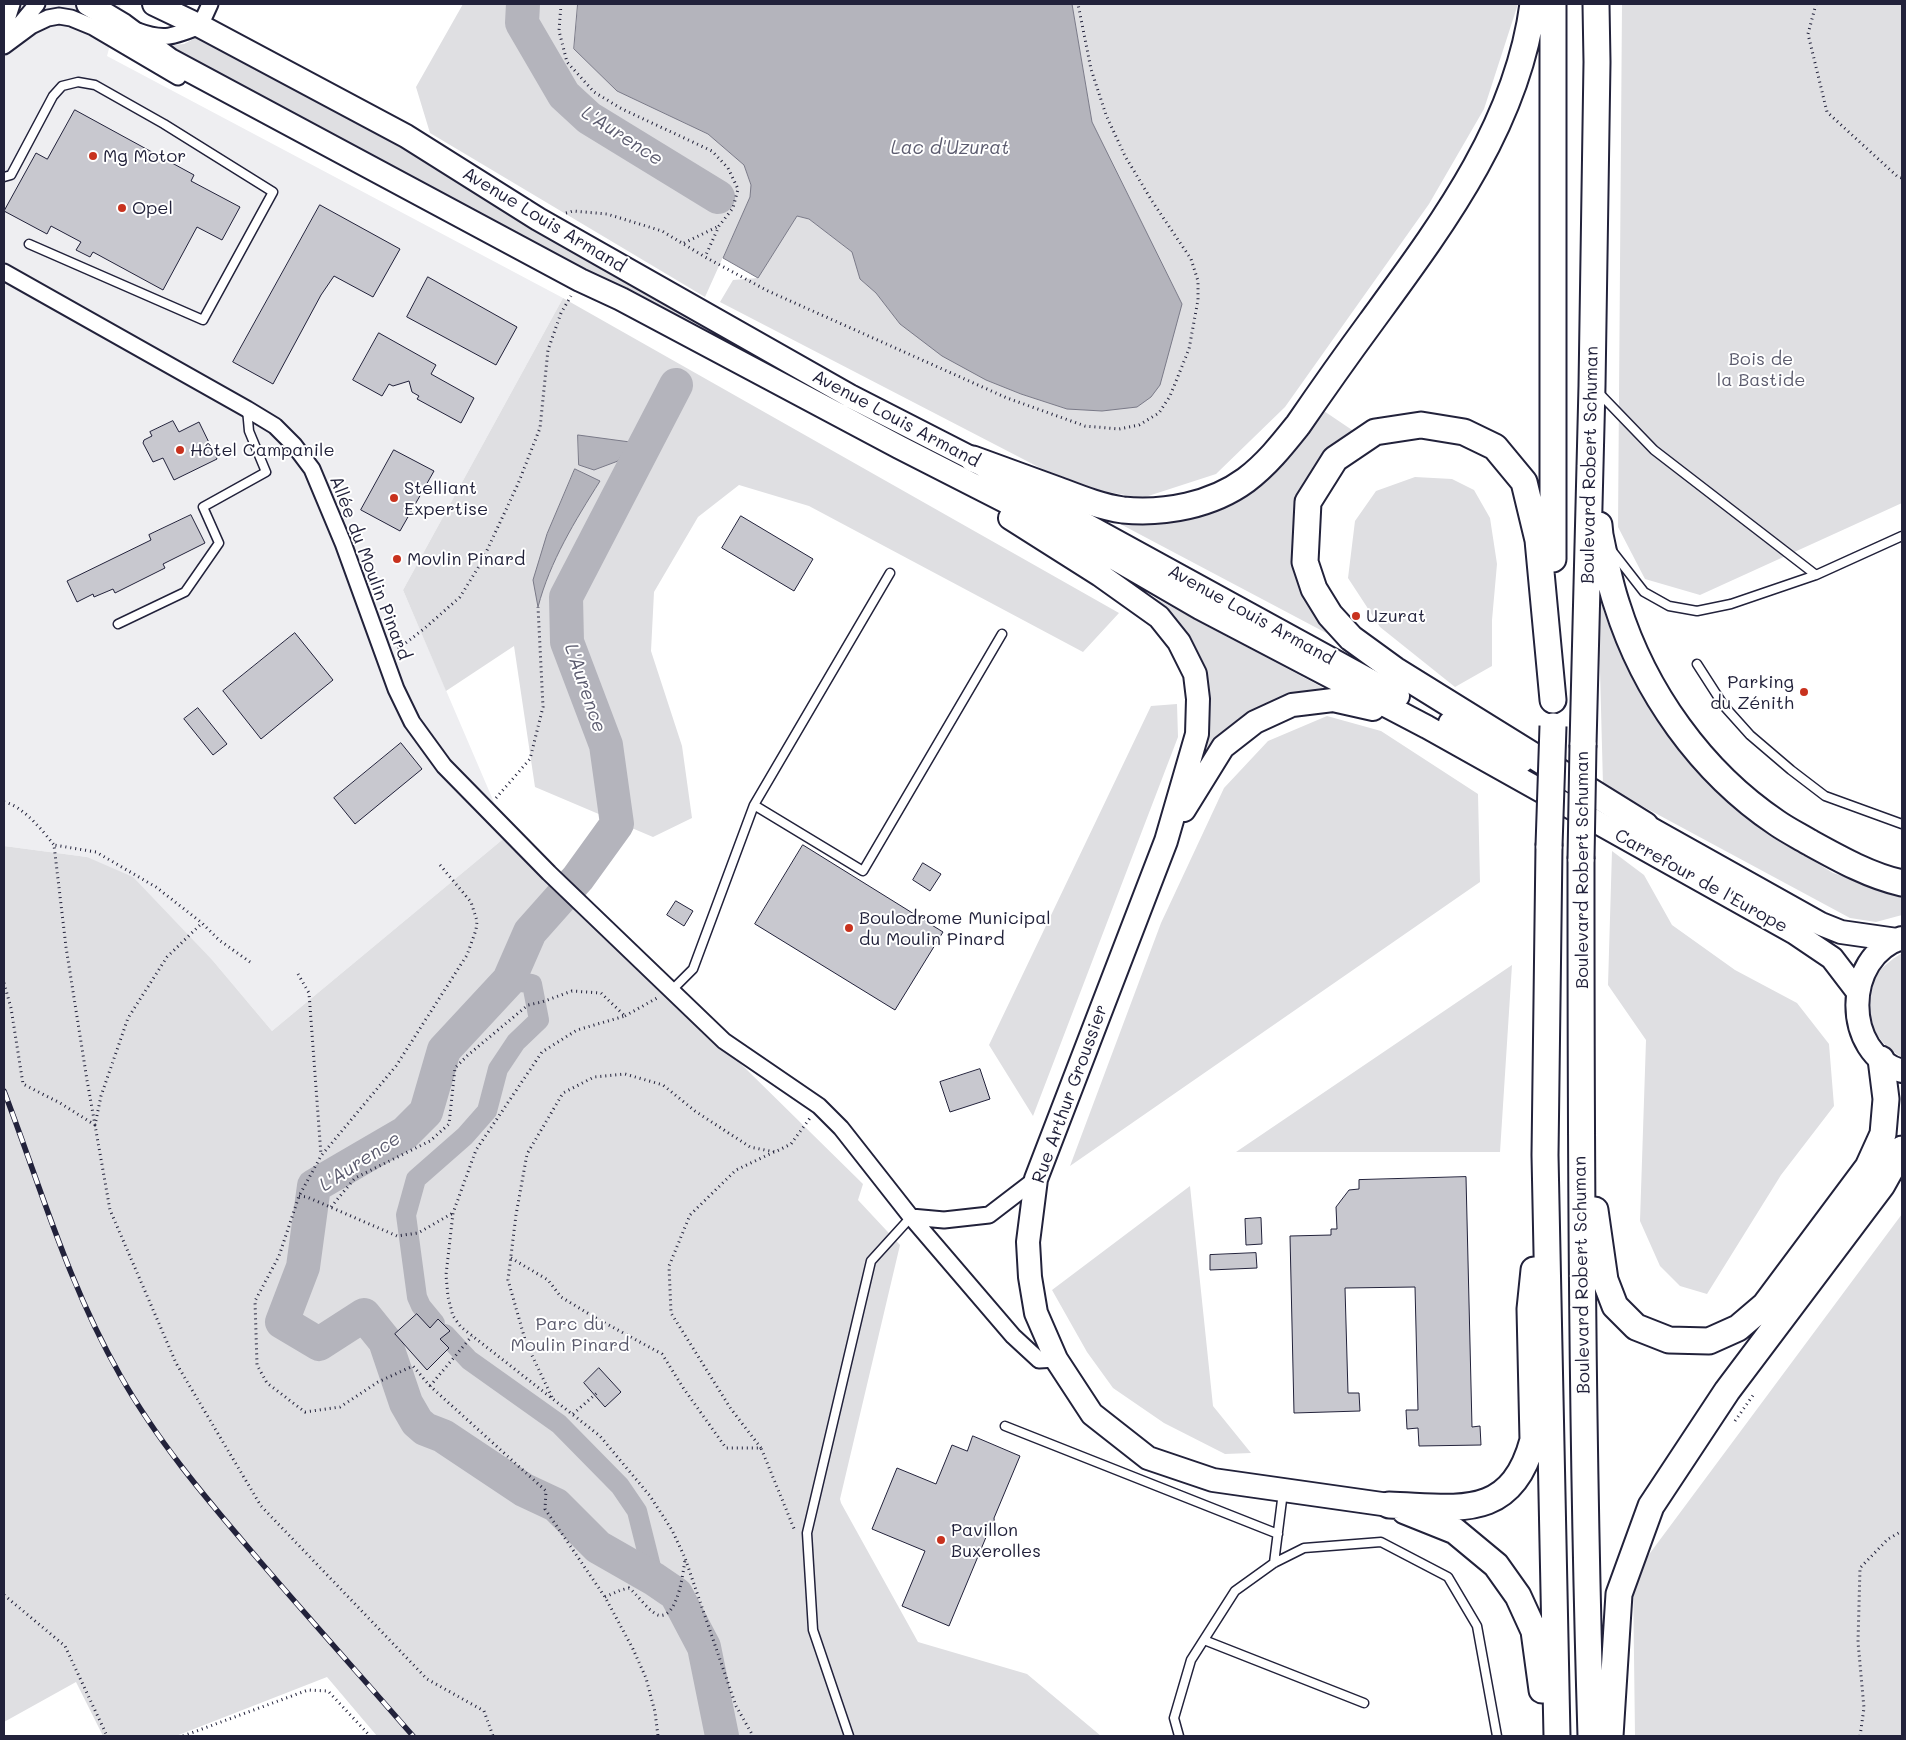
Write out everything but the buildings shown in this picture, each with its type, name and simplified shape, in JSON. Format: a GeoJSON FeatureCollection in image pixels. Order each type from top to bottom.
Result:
{"type":"FeatureCollection","features":[{"type":"Feature","properties":{"kind":"main road","name":"Avenue Louis Armand"},"geometry":{"type":"LineString","coordinates":[[88,4],[123,25],[170,60],[580,280],[621,299],[899,447],[1093,546],[1200,608],[1427,727]]}},
{"type":"Feature","properties":{"kind":"main road","name":"Avenue Louis Armand"},"geometry":{"type":"LineString","coordinates":[[154,4],[200,26],[406,136],[538,219],[850,396],[973,459],[1066,514],[1371,681],[1645,825]]}},
{"type":"Feature","properties":{"kind":"main road"},"geometry":{"type":"LineString","coordinates":[[973,459],[1096,504],[1123,510],[1156,510],[1186,506],[1216,497],[1245,480],[1273,456],[1298,425],[1452,208],[1485,152],[1510,91],[1529,32],[1533,4]]}},
{"type":"Feature","properties":{"kind":"main road","name":"Boulevard Robert Schuman"},"geometry":{"type":"LineString","coordinates":[[1554,4],[1553,726],[1545,1154],[1557,1736]]}},
{"type":"Feature","properties":{"kind":"main road","name":"Boulevard Robert Schuman"},"geometry":{"type":"LineString","coordinates":[[1591,1736],[1585,1523],[1581,1116],[1581,858],[1592,386],[1597,62],[1596,4]]}},
{"type":"Feature","properties":{"kind":"main road"},"geometry":{"type":"LineString","coordinates":[[1592,386],[1600,535],[1617,605],[1645,675],[1686,738],[1728,785],[1776,823],[1876,876],[1902,883]]}},
{"type":"Feature","properties":{"kind":"main road"},"geometry":{"type":"LineString","coordinates":[[1552,700],[1538,540],[1524,482],[1495,446],[1464,432],[1421,425],[1375,432],[1335,459],[1308,502],[1305,562],[1314,589],[1330,615],[1351,638],[1395,670],[1645,825]]}},
{"type":"Feature","properties":{"kind":"main road"},"geometry":{"type":"LineString","coordinates":[[899,447],[1100,575],[1159,617],[1178,642],[1195,674],[1198,699],[1197,734],[1166,841]]}},
{"type":"Feature","properties":{"kind":"main road"},"geometry":{"type":"LineString","coordinates":[[1166,841],[1223,746],[1255,722],[1292,705],[1333,700],[1375,710],[1427,727]]}},
{"type":"Feature","properties":{"kind":"main road","name":"Carrefour de l'Europe"},"geometry":{"type":"LineString","coordinates":[[1427,727],[1795,933],[1832,958],[1858,992]]}},
{"type":"Feature","properties":{"kind":"main road","name":"Carrefour de l'Europe"},"geometry":{"type":"LineString","coordinates":[[1645,825],[1821,924],[1841,932],[1900,939]]}},
{"type":"Feature","properties":{"kind":"main road","name":"Rue Arthur Groussier"},"geometry":{"type":"LineString","coordinates":[[1166,841],[1036,1179],[1028,1242],[1030,1277],[1036,1313],[1056,1360],[1092,1414],[1148,1458],[1213,1480],[1389,1505]]}},
{"type":"Feature","properties":{"kind":"main road","name":"Carrefour de l'Europe"},"geometry":{"type":"LineString","coordinates":[[1900,939],[1883,949],[1871,961],[1863,976],[1858,992],[1856,1010],[1860,1028],[1869,1045],[1881,1059],[1902,1071]]}},
{"type":"Feature","properties":{"kind":"main road"},"geometry":{"type":"LineString","coordinates":[[1581,1116],[1605,1280],[1615,1306],[1636,1328],[1669,1340],[1709,1340],[1738,1328],[1765,1305],[1868,1167],[1883,1134],[1886,1099],[1881,1059]]}},
{"type":"Feature","properties":{"kind":"main road"},"geometry":{"type":"LineString","coordinates":[[1610,1736],[1619,1594],[1651,1506],[1727,1391],[1882,1185],[1902,1149]]}},
{"type":"Feature","properties":{"kind":"main road"},"geometry":{"type":"LineString","coordinates":[[1389,1505],[1469,1507],[1501,1496],[1520,1475],[1529,1458],[1534,1440],[1530,1309],[1545,1154]]}},
{"type":"Feature","properties":{"kind":"main road"},"geometry":{"type":"LineString","coordinates":[[1389,1505],[1455,1531],[1496,1565],[1518,1596],[1534,1631],[1549,1736]]}},
{"type":"Feature","properties":{"kind":"street"},"geometry":{"type":"LineString","coordinates":[[4,30],[12,4]]}},
{"type":"Feature","properties":{"kind":"street"},"geometry":{"type":"LineString","coordinates":[[4,46],[37,4]]}},
{"type":"Feature","properties":{"kind":"street"},"geometry":{"type":"LineString","coordinates":[[123,25],[150,36],[174,37],[200,26],[210,4]]}},
{"type":"Feature","properties":{"kind":"street"},"geometry":{"type":"LineString","coordinates":[[4,46],[32,26],[48,18],[59,16],[71,18],[93,27],[202,90],[228,91]]}},
{"type":"Feature","properties":{"kind":"street","name":"Allée du Moulin Pinard"},"geometry":{"type":"LineString","coordinates":[[4,272],[247,409],[275,426],[294,445],[312,469],[343,543],[396,689],[412,722],[444,766],[548,873],[724,1041],[819,1106],[841,1128],[911,1217],[1013,1336],[1039,1360],[1056,1360]]}},
{"type":"Feature","properties":{"kind":"street"},"geometry":{"type":"LineString","coordinates":[[911,1217],[944,1220],[989,1215],[1036,1179]]}},
{"type":"Feature","properties":{"kind":"lane"},"geometry":{"type":"LineString","coordinates":[[4,177],[10,175],[53,96],[62,86],[78,82],[95,85],[147,114],[273,192],[203,320],[29,244]]}},
{"type":"Feature","properties":{"kind":"lane"},"geometry":{"type":"LineString","coordinates":[[1592,386],[1654,450],[1816,575]]}},
{"type":"Feature","properties":{"kind":"lane"},"geometry":{"type":"LineString","coordinates":[[118,624],[185,592],[219,544],[203,507],[266,472],[250,431],[247,409]]}},
{"type":"Feature","properties":{"kind":"lane"},"geometry":{"type":"LineString","coordinates":[[1600,535],[1644,592],[1668,606],[1697,611],[1731,604],[1816,575],[1902,536]]}},
{"type":"Feature","properties":{"kind":"lane"},"geometry":{"type":"LineString","coordinates":[[672,990],[693,970],[754,805],[890,573]]}},
{"type":"Feature","properties":{"kind":"lane"},"geometry":{"type":"LineString","coordinates":[[754,805],[862,871],[1002,634]]}},
{"type":"Feature","properties":{"kind":"lane"},"geometry":{"type":"LineString","coordinates":[[1697,664],[1724,706],[1744,728],[1825,796],[1902,824]]}},
{"type":"Feature","properties":{"kind":"lane"},"geometry":{"type":"LineString","coordinates":[[849,1736],[813,1630],[807,1533],[872,1261],[911,1217]]}},
{"type":"Feature","properties":{"kind":"lane"},"geometry":{"type":"LineString","coordinates":[[1005,1426],[1278,1534]]}},
{"type":"Feature","properties":{"kind":"lane"},"geometry":{"type":"LineString","coordinates":[[1274,1563],[1283,1490]]}},
{"type":"Feature","properties":{"kind":"lane"},"geometry":{"type":"LineString","coordinates":[[1179,1736],[1174,1718],[1191,1660],[1235,1591],[1274,1563],[1304,1548],[1381,1542],[1448,1577],[1477,1626],[1497,1736]]}},
{"type":"Feature","properties":{"kind":"lane"},"geometry":{"type":"LineString","coordinates":[[1204,1640],[1364,1703]]}},
{"type":"Feature","properties":{"kind":"path"},"geometry":{"type":"LineString","coordinates":[[561,4],[559,31],[567,62],[594,92],[622,109],[712,151],[728,168],[738,190],[733,208],[719,226],[705,257]]}},
{"type":"Feature","properties":{"kind":"path"},"geometry":{"type":"LineString","coordinates":[[538,219],[573,211],[607,214],[662,231],[768,291],[998,394],[1085,426],[1119,429],[1140,425],[1159,413],[1170,396],[1189,348],[1198,300],[1198,281],[1191,259],[1152,201],[1125,156],[1106,116],[1091,69],[1078,4]]}},
{"type":"Feature","properties":{"kind":"path"},"geometry":{"type":"LineString","coordinates":[[1816,4],[1808,34],[1827,112],[1898,177],[1902,178]]}},
{"type":"Feature","properties":{"kind":"path"},"geometry":{"type":"LineString","coordinates":[[684,243],[719,226]]}},
{"type":"Feature","properties":{"kind":"path"},"geometry":{"type":"LineString","coordinates":[[385,659],[425,628],[460,597],[481,563],[518,484],[540,428],[548,350],[561,313],[580,280]]}},
{"type":"Feature","properties":{"kind":"path"},"geometry":{"type":"LineString","coordinates":[[485,810],[530,759],[543,707],[538,607]]}},
{"type":"Feature","properties":{"kind":"path"},"geometry":{"type":"LineString","coordinates":[[4,802],[11,804],[36,823],[54,845],[66,947],[110,1210],[172,1354],[261,1506],[427,1679],[484,1712],[493,1736]]}},
{"type":"Feature","properties":{"kind":"path"},"geometry":{"type":"LineString","coordinates":[[54,845],[96,852],[156,887],[202,923],[219,940],[250,962]]}},
{"type":"Feature","properties":{"kind":"path"},"geometry":{"type":"LineString","coordinates":[[440,865],[471,902],[477,921],[476,930],[467,954],[396,1066],[321,1156],[299,1196],[279,1256],[255,1301],[257,1365],[267,1383],[306,1412],[340,1407],[378,1382],[414,1366],[430,1386],[546,1491],[545,1509],[605,1597],[633,1649],[646,1678],[655,1712],[658,1736]]}},
{"type":"Feature","properties":{"kind":"path"},"geometry":{"type":"LineString","coordinates":[[95,1125],[101,1096],[128,1018],[167,957],[202,923]]}},
{"type":"Feature","properties":{"kind":"path"},"geometry":{"type":"LineString","coordinates":[[298,974],[309,993],[321,1156]]}},
{"type":"Feature","properties":{"kind":"path"},"geometry":{"type":"LineString","coordinates":[[4,983],[11,1008],[23,1084],[60,1103],[95,1125]]}},
{"type":"Feature","properties":{"kind":"path"},"geometry":{"type":"LineString","coordinates":[[672,990],[625,1016],[577,1030],[542,1052],[476,1150],[453,1212],[446,1275],[448,1297],[453,1316],[461,1328],[600,1436],[650,1496],[672,1530],[685,1558],[736,1706],[753,1736]]}},
{"type":"Feature","properties":{"kind":"path"},"geometry":{"type":"LineString","coordinates":[[330,1207],[355,1178],[430,1141],[449,1124],[456,1068],[468,1055],[528,1005],[572,991],[601,993],[625,1016]]}},
{"type":"Feature","properties":{"kind":"path"},"geometry":{"type":"LineString","coordinates":[[552,1398],[526,1343],[508,1280],[516,1215],[527,1154],[563,1093],[594,1077],[625,1074],[663,1085],[694,1111],[750,1147],[775,1152]]}},
{"type":"Feature","properties":{"kind":"path"},"geometry":{"type":"LineString","coordinates":[[808,1561],[761,1448],[730,1409],[671,1313],[668,1266],[690,1215],[736,1170],[791,1144],[819,1106]]}},
{"type":"Feature","properties":{"kind":"path"},"geometry":{"type":"LineString","coordinates":[[299,1196],[307,1197],[397,1236],[418,1233],[453,1212]]}},
{"type":"Feature","properties":{"kind":"path"},"geometry":{"type":"LineString","coordinates":[[511,1258],[548,1280],[561,1297],[594,1318],[662,1354],[684,1389],[726,1448],[761,1448]]}},
{"type":"Feature","properties":{"kind":"path"},"geometry":{"type":"LineString","coordinates":[[430,1386],[472,1336]]}},
{"type":"Feature","properties":{"kind":"path"},"geometry":{"type":"LineString","coordinates":[[1732,1427],[1760,1386]]}},
{"type":"Feature","properties":{"kind":"path"},"geometry":{"type":"LineString","coordinates":[[573,1414],[598,1392]]}},
{"type":"Feature","properties":{"kind":"path"},"geometry":{"type":"LineString","coordinates":[[1860,1736],[1864,1708],[1858,1642],[1860,1568],[1888,1539],[1902,1531]]}},
{"type":"Feature","properties":{"kind":"path"},"geometry":{"type":"LineString","coordinates":[[605,1597],[628,1588],[652,1612],[658,1615],[665,1614],[673,1606],[681,1588],[685,1558]]}},
{"type":"Feature","properties":{"kind":"path"},"geometry":{"type":"LineString","coordinates":[[4,1594],[65,1646],[107,1736]]}},
{"type":"Feature","properties":{"kind":"path"},"geometry":{"type":"LineString","coordinates":[[183,1736],[308,1690],[328,1691],[370,1736]]}},
{"type":"Feature","properties":{"kind":"shaded area"},"geometry":{"type":"Polygon","coordinates":[[[4,4],[121,4],[107,56],[563,298],[403,590],[508,835],[272,1031],[214,962],[87,857],[4,846],[4,4]]]}},
{"type":"Feature","properties":{"kind":"green space"},"geometry":{"type":"Polygon","coordinates":[[[463,4],[578,4],[574,49],[617,91],[708,134],[744,165],[751,186],[750,197],[705,297],[430,133],[416,87],[463,4]]]}},
{"type":"Feature","properties":{"kind":"green space"},"geometry":{"type":"Polygon","coordinates":[[[1072,4],[1518,4],[1484,109],[1429,204],[1285,407],[1216,474],[1142,498],[1075,486],[720,302],[733,280],[758,278],[797,216],[809,219],[852,252],[860,279],[876,293],[900,324],[986,380],[1067,409],[1182,304],[1092,122],[1072,4]]]}},
{"type":"Feature","properties":{"kind":"green space","name":"Bois de la Bastide"},"geometry":{"type":"Polygon","coordinates":[[[1622,4],[1902,4],[1902,503],[1700,595],[1645,579],[1618,527],[1622,4]]]}},
{"type":"Feature","properties":{"kind":"green space"},"geometry":{"type":"Polygon","coordinates":[[[201,35],[606,266],[1379,690],[161,46],[184,44],[201,35]]]}},
{"type":"Feature","properties":{"kind":"green space"},"geometry":{"type":"Polygon","coordinates":[[[563,298],[1119,613],[1083,652],[809,506],[739,485],[698,517],[654,592],[651,651],[682,746],[692,818],[653,837],[535,787],[514,646],[446,691],[403,590],[563,298]]]}},
{"type":"Feature","properties":{"kind":"green space"},"geometry":{"type":"Polygon","coordinates":[[[1318,407],[1355,432],[1300,499],[1292,535],[1295,567],[1330,635],[1109,518],[1191,512],[1318,407]]]}},
{"type":"Feature","properties":{"kind":"green space"},"geometry":{"type":"Polygon","coordinates":[[[1415,477],[1452,479],[1474,490],[1490,518],[1497,564],[1492,620],[1492,666],[1455,687],[1380,627],[1348,578],[1355,521],[1376,491],[1415,477]]]}},
{"type":"Feature","properties":{"kind":"green space"},"geometry":{"type":"Polygon","coordinates":[[[1127,583],[1331,692],[1220,737],[1201,758],[1209,700],[1127,583]]]}},
{"type":"Feature","properties":{"kind":"green space"},"geometry":{"type":"Polygon","coordinates":[[[1598,594],[1605,614],[1644,698],[1695,767],[1762,829],[1833,873],[1902,894],[1902,915],[1876,922],[1850,918],[1603,785],[1598,594]]]}},
{"type":"Feature","properties":{"kind":"green space"},"geometry":{"type":"Polygon","coordinates":[[[1177,704],[1178,737],[1033,1116],[989,1045],[1151,706],[1177,704]]]}},
{"type":"Feature","properties":{"kind":"green space"},"geometry":{"type":"Polygon","coordinates":[[[1327,716],[1381,731],[1478,794],[1480,882],[1070,1166],[1161,923],[1224,788],[1268,741],[1327,716]]]}},
{"type":"Feature","properties":{"kind":"green space","name":"Parc du Moulin Pinard"},"geometry":{"type":"Polygon","coordinates":[[[508,835],[863,1184],[858,1200],[900,1245],[840,1499],[841,1503],[918,1642],[1027,1674],[1101,1736],[377,1736],[327,1677],[176,1736],[103,1736],[76,1682],[4,1722],[4,846],[87,857],[133,877],[214,962],[272,1031],[508,835]]]}},
{"type":"Feature","properties":{"kind":"green space"},"geometry":{"type":"Polygon","coordinates":[[[1612,851],[1644,875],[1672,925],[1735,970],[1797,1003],[1829,1044],[1834,1106],[1781,1175],[1707,1294],[1680,1286],[1660,1266],[1640,1221],[1646,1040],[1608,985],[1612,851]]]}},
{"type":"Feature","properties":{"kind":"green space"},"geometry":{"type":"Polygon","coordinates":[[[1902,953],[1902,1057],[1892,1051],[1877,1034],[1872,1024],[1868,1002],[1874,979],[1886,964],[1902,953]]]}},
{"type":"Feature","properties":{"kind":"green space"},"geometry":{"type":"Polygon","coordinates":[[[1512,965],[1500,1152],[1236,1152],[1512,965]]]}},
{"type":"Feature","properties":{"kind":"green space"},"geometry":{"type":"Polygon","coordinates":[[[1190,1186],[1213,1406],[1251,1453],[1225,1454],[1164,1423],[1113,1388],[1087,1352],[1052,1290],[1190,1186]]]}},
{"type":"Feature","properties":{"kind":"green space"},"geometry":{"type":"Polygon","coordinates":[[[1902,1214],[1902,1736],[1635,1736],[1633,1576],[1902,1214]]]}},
{"type":"Feature","properties":{"kind":"water","name":"Lac d'Uzurat"},"geometry":{"type":"Polygon","coordinates":[[[578,4],[1072,4],[1092,122],[1182,304],[1160,385],[1151,397],[1137,407],[1102,411],[1067,409],[986,380],[942,356],[900,324],[876,293],[860,279],[852,252],[809,219],[797,216],[758,278],[723,258],[750,197],[751,185],[744,165],[708,134],[617,91],[574,49],[578,4]]]}},
{"type":"Feature","properties":{"kind":"water"},"geometry":{"type":"Polygon","coordinates":[[[578,435],[630,442],[618,461],[594,470],[579,465],[578,435]]]}},
{"type":"Feature","properties":{"kind":"water"},"geometry":{"type":"Polygon","coordinates":[[[575,469],[600,481],[556,557],[538,607],[533,580],[547,534],[575,469]]]}},
{"type":"Feature","properties":{"kind":"waterway","name":"L'Aurence"},"geometry":{"type":"LineString","coordinates":[[523,4],[522,23],[564,95],[589,118],[718,197]]}},
{"type":"Feature","properties":{"kind":"waterway","name":"L'Aurence"},"geometry":{"type":"LineString","coordinates":[[676,385],[566,597],[567,642],[606,745],[617,824],[578,878],[530,932],[509,980],[444,1050],[426,1112],[405,1133],[314,1186],[303,1267],[282,1322],[319,1344],[364,1315],[385,1341],[406,1403],[417,1422],[425,1429],[443,1436],[524,1490],[556,1505],[598,1547],[676,1594],[704,1647],[722,1736]]}},
{"type":"Feature","properties":{"kind":"waterway","name":"L'Aurence"},"geometry":{"type":"LineString","coordinates":[[435,1323],[421,1306],[417,1297],[406,1215],[416,1179],[465,1136],[487,1111],[498,1069],[516,1042],[539,1020],[532,984],[509,980]]}},
{"type":"Feature","properties":{"kind":"waterway","name":"L'Aurence"},"geometry":{"type":"LineString","coordinates":[[445,1334],[469,1360],[559,1424],[620,1486],[637,1511],[654,1579]]}},
{"type":"Feature","properties":{"kind":"railway"},"geometry":{"type":"LineString","coordinates":[[4,1091],[70,1271],[102,1341],[134,1399],[165,1444],[216,1510],[413,1736]]}},
{"type":"Feature","properties":{"kind":"place","name":"Mg Motor"},"geometry":{"type":"Point","coordinates":[93,156]}},
{"type":"Feature","properties":{"kind":"place","name":"Opel"},"geometry":{"type":"Point","coordinates":[122,208]}},
{"type":"Feature","properties":{"kind":"place","name":"Hôtel Campanile"},"geometry":{"type":"Point","coordinates":[180,450]}},
{"type":"Feature","properties":{"kind":"place","name":"Stelliant Expertise"},"geometry":{"type":"Point","coordinates":[394,498]}},
{"type":"Feature","properties":{"kind":"place","name":"Movlin Pinard"},"geometry":{"type":"Point","coordinates":[397,559]}},
{"type":"Feature","properties":{"kind":"place","name":"Uzurat"},"geometry":{"type":"Point","coordinates":[1356,616]}},
{"type":"Feature","properties":{"kind":"place","name":"Parking du Zénith"},"geometry":{"type":"Point","coordinates":[1804,692]}},
{"type":"Feature","properties":{"kind":"place","name":"Boulodrome Municipal du Moulin Pinard"},"geometry":{"type":"Point","coordinates":[849,928]}},
{"type":"Feature","properties":{"kind":"place","name":"Pavillon Buxerolles"},"geometry":{"type":"Point","coordinates":[941,1540]}}]}
